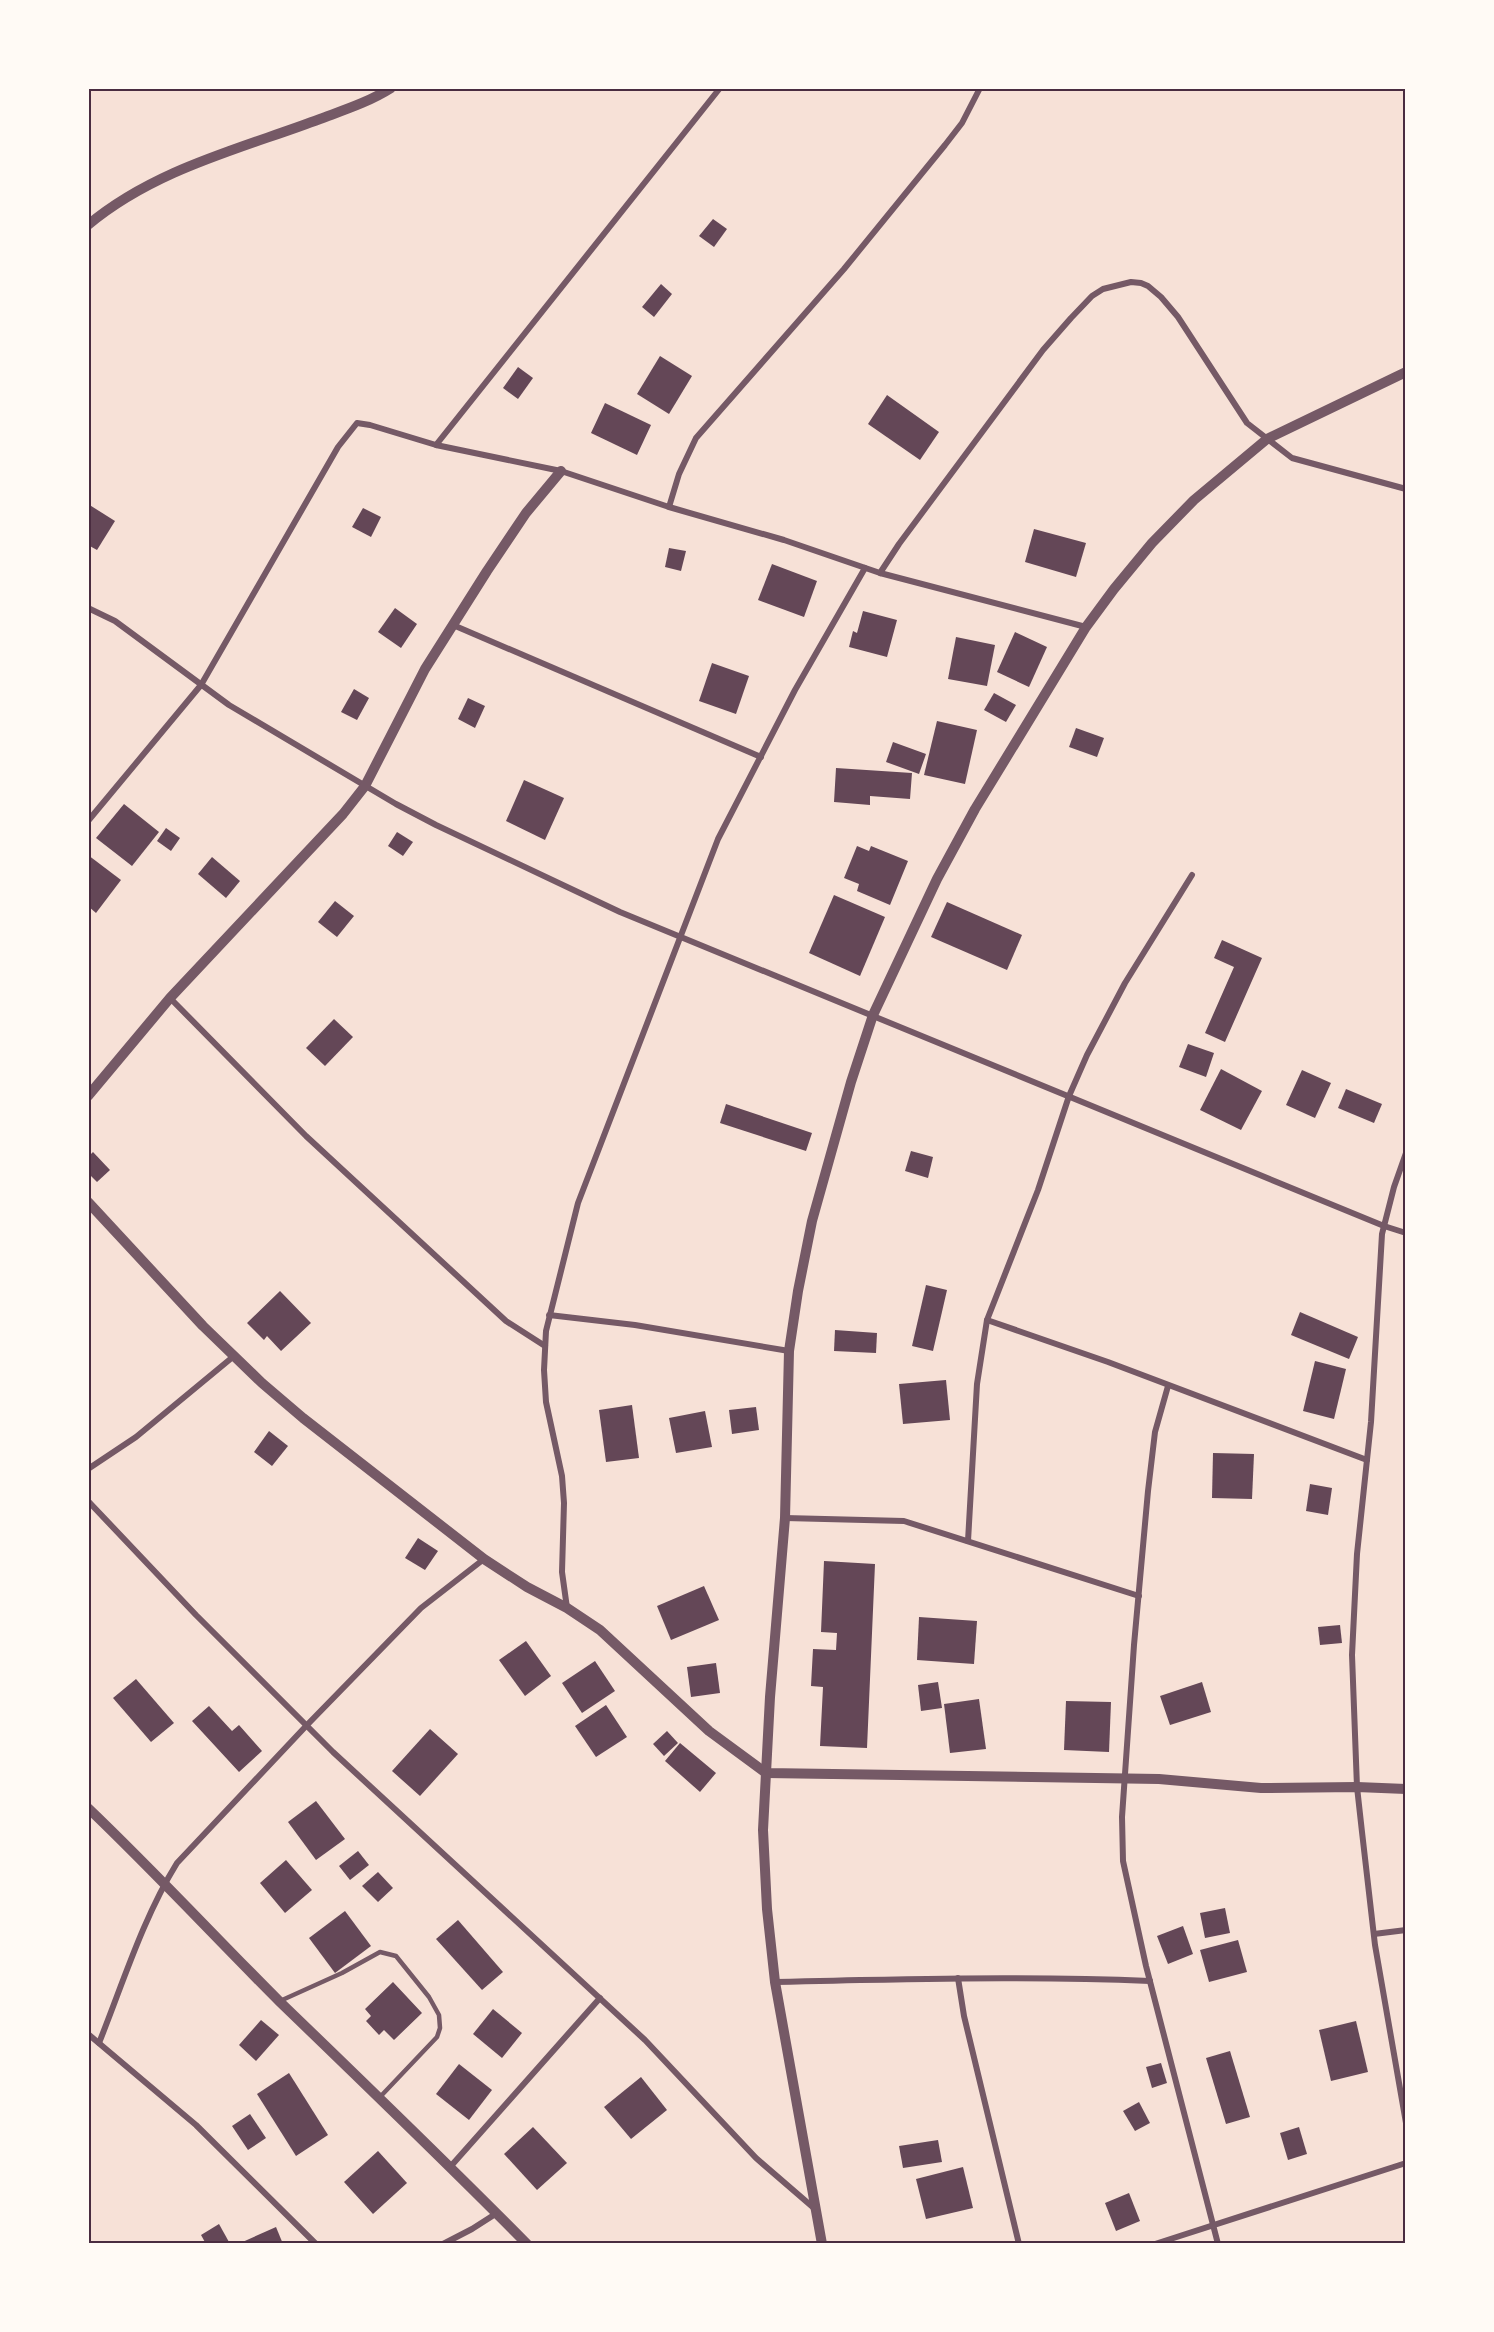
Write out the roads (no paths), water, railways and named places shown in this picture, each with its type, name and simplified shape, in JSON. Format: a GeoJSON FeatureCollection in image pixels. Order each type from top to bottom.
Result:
{"type":"FeatureCollection","features":[{"type":"Feature","properties":{"kind":"street"},"geometry":{"type":"LineString","coordinates":[[88,225],[126,197],[157,180],[350,108],[391,88]]}},
{"type":"Feature","properties":{"kind":"street"},"geometry":{"type":"LineString","coordinates":[[436,445],[720,88]]}},
{"type":"Feature","properties":{"kind":"street"},"geometry":{"type":"LineString","coordinates":[[669,507],[679,474],[696,438],[844,269],[923,172],[962,123],[980,88]]}},
{"type":"Feature","properties":{"kind":"street"},"geometry":{"type":"LineString","coordinates":[[880,573],[1043,350],[1092,296],[1102,289],[1118,284],[1141,282],[1161,297],[1178,317],[1247,423],[1292,458],[1406,489]]}},
{"type":"Feature","properties":{"kind":"street"},"geometry":{"type":"LineString","coordinates":[[822,2244],[775,1982],[766,1909],[763,1842],[765,1773],[785,1518],[789,1352],[812,1221],[833,1141],[873,1015],[905,942],[975,809],[1086,627],[1114,589],[1159,536],[1194,500],[1267,439],[1406,372]]}},
{"type":"Feature","properties":{"kind":"street"},"geometry":{"type":"LineString","coordinates":[[88,821],[201,685],[338,447],[357,423],[436,445],[561,471],[669,507],[784,540],[880,573],[1086,627]]}},
{"type":"Feature","properties":{"kind":"street"},"geometry":{"type":"LineString","coordinates":[[88,1096],[170,998],[343,814],[365,786],[425,669],[505,542],[561,471]]}},
{"type":"Feature","properties":{"kind":"street"},"geometry":{"type":"LineString","coordinates":[[567,1608],[562,1572],[564,1503],[562,1476],[546,1402],[545,1346],[549,1315],[578,1203],[718,838],[801,680],[865,568]]}},
{"type":"Feature","properties":{"kind":"street"},"geometry":{"type":"LineString","coordinates":[[88,608],[115,621],[230,705],[365,786],[436,825],[620,912],[1384,1226],[1406,1233]]}},
{"type":"Feature","properties":{"kind":"street"},"geometry":{"type":"LineString","coordinates":[[453,626],[761,757]]}},
{"type":"Feature","properties":{"kind":"street"},"geometry":{"type":"LineString","coordinates":[[968,1541],[977,1384],[987,1320],[1038,1190],[1069,1096],[1087,1055],[1125,983],[1192,875]]}},
{"type":"Feature","properties":{"kind":"street"},"geometry":{"type":"LineString","coordinates":[[170,998],[323,1152],[506,1321],[545,1346]]}},
{"type":"Feature","properties":{"kind":"street"},"geometry":{"type":"LineString","coordinates":[[1406,1153],[1384,1226],[1367,1460],[1357,1554],[1352,1655],[1357,1786],[1374,1934],[1406,2123]]}},
{"type":"Feature","properties":{"kind":"street"},"geometry":{"type":"LineString","coordinates":[[88,1202],[203,1326],[303,1418],[484,1559],[600,1630],[709,1731],[765,1773],[1159,1779],[1261,1788],[1357,1786],[1406,1789]]}},
{"type":"Feature","properties":{"kind":"street"},"geometry":{"type":"LineString","coordinates":[[549,1315],[635,1325],[789,1352]]}},
{"type":"Feature","properties":{"kind":"street"},"geometry":{"type":"LineString","coordinates":[[987,1320],[1108,1362],[1367,1460]]}},
{"type":"Feature","properties":{"kind":"street"},"geometry":{"type":"LineString","coordinates":[[88,1469],[136,1437],[234,1356]]}},
{"type":"Feature","properties":{"kind":"street"},"geometry":{"type":"LineString","coordinates":[[1168,1386],[1155,1432],[1151,1459],[1122,1817],[1123,1861],[1150,1981],[1218,2244]]}},
{"type":"Feature","properties":{"kind":"street"},"geometry":{"type":"LineString","coordinates":[[88,1501],[196,1615],[307,1725],[645,2040],[756,2158],[815,2209]]}},
{"type":"Feature","properties":{"kind":"street"},"geometry":{"type":"LineString","coordinates":[[785,1518],[904,1521],[1139,1596]]}},
{"type":"Feature","properties":{"kind":"street"},"geometry":{"type":"LineString","coordinates":[[99,2043],[165,1882],[189,1848],[422,1608],[484,1559]]}},
{"type":"Feature","properties":{"kind":"street"},"geometry":{"type":"LineString","coordinates":[[88,1808],[527,2244]]}},
{"type":"Feature","properties":{"kind":"street"},"geometry":{"type":"LineString","coordinates":[[1374,1934],[1406,1930]]}},
{"type":"Feature","properties":{"kind":"street"},"geometry":{"type":"LineString","coordinates":[[775,1982],[958,1978],[1150,1981]]}},
{"type":"Feature","properties":{"kind":"street"},"geometry":{"type":"LineString","coordinates":[[958,1978],[964,2016],[1019,2244]]}},
{"type":"Feature","properties":{"kind":"street"},"geometry":{"type":"LineString","coordinates":[[451,2166],[600,1998]]}},
{"type":"Feature","properties":{"kind":"street"},"geometry":{"type":"LineString","coordinates":[[88,2034],[196,2125],[316,2244]]}},
{"type":"Feature","properties":{"kind":"street"},"geometry":{"type":"LineString","coordinates":[[1155,2244],[1368,2173],[1406,2163]]}},
{"type":"Feature","properties":{"kind":"street"},"geometry":{"type":"LineString","coordinates":[[443,2244],[497,2213]]}},
{"type":"Feature","properties":{"kind":"lane"},"geometry":{"type":"LineString","coordinates":[[280,2001],[342,1973],[380,1952],[396,1956],[429,1997],[439,2015],[440,2028],[437,2037],[380,2097]]}}]}
